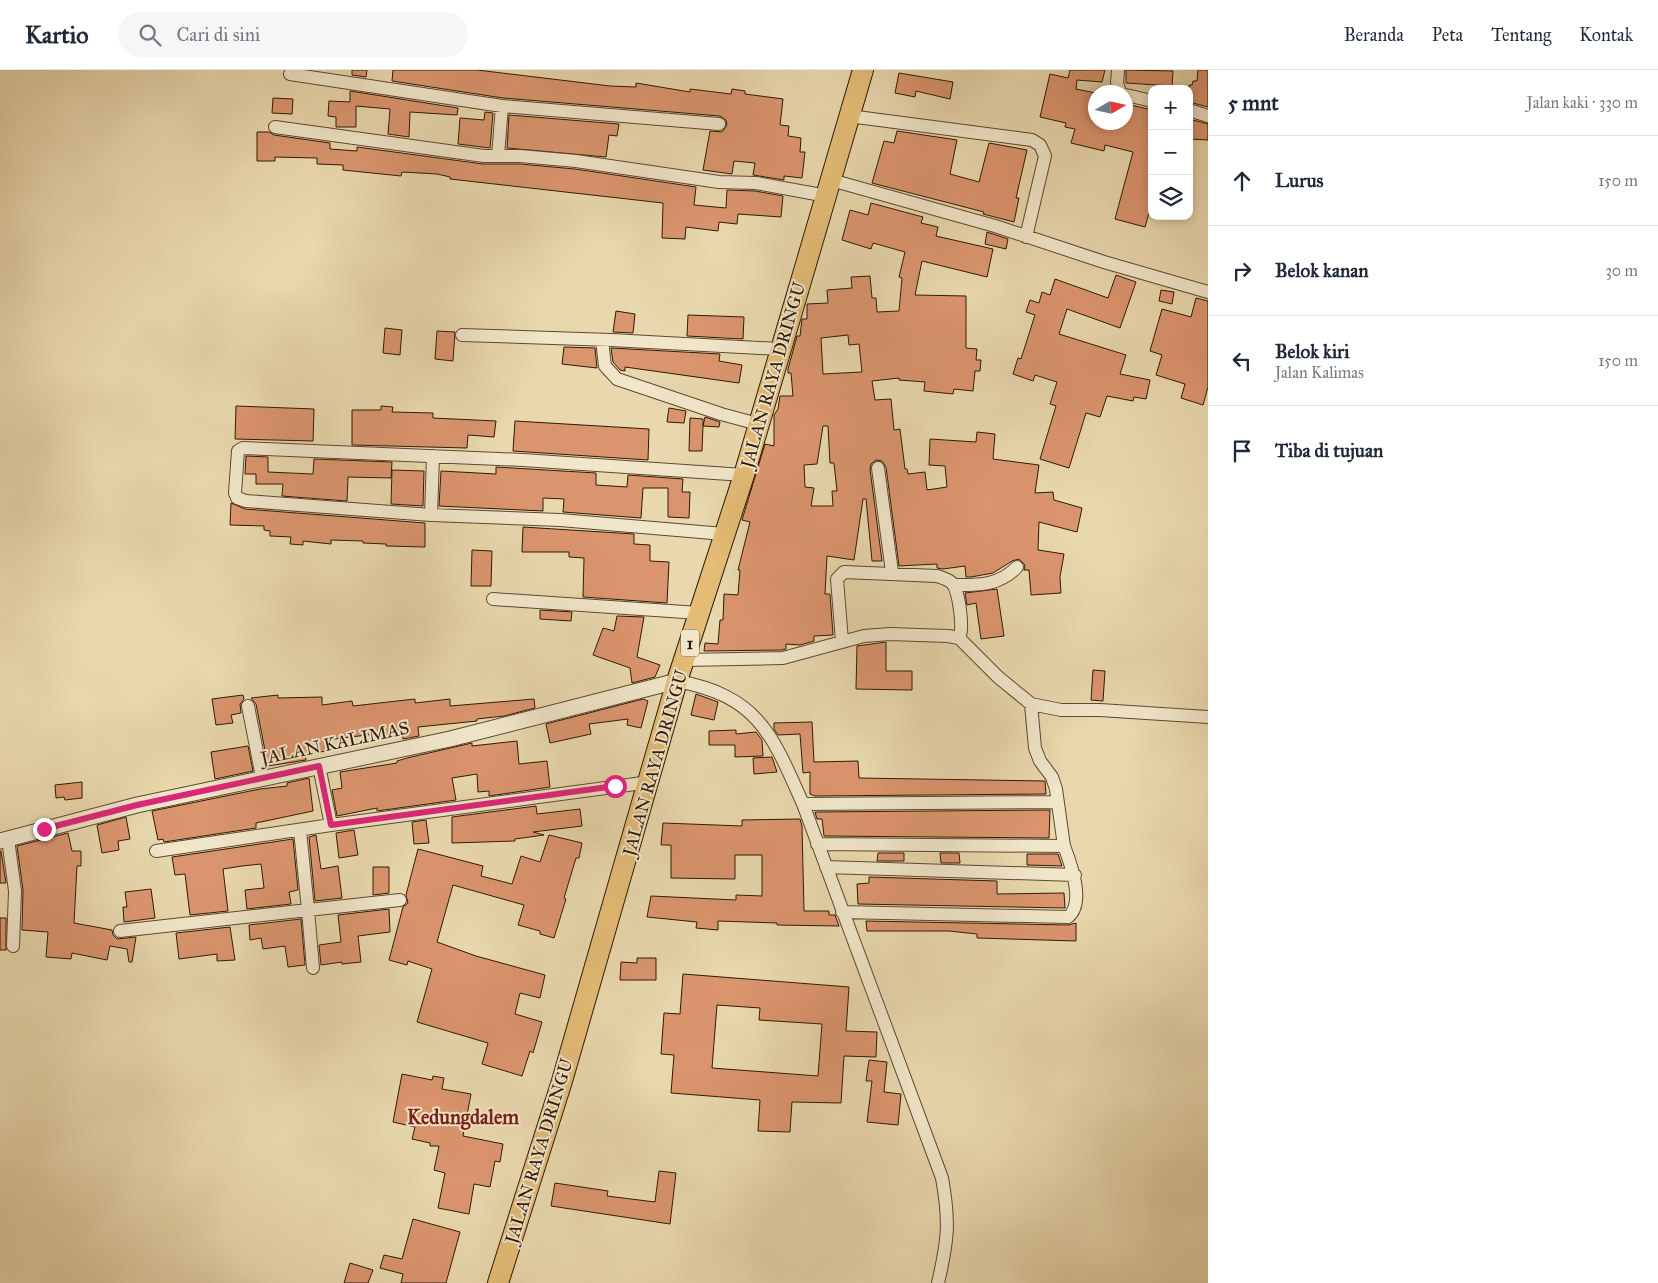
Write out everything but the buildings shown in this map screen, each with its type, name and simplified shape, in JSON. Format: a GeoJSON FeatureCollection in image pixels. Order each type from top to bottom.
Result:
{"type":"FeatureCollection","features":[{"type":"Feature","properties":{"kind":"highway","name":"JALAN RAYA DRINGU"},"geometry":{"type":"LineString","coordinates":[[498,1283],[562,1081],[650,782],[677,681],[744,475],[863,70]]}},
{"type":"Feature","properties":{"kind":"street"},"geometry":{"type":"LineString","coordinates":[[1118,70],[1118,85]]}},
{"type":"Feature","properties":{"kind":"street"},"geometry":{"type":"LineString","coordinates":[[290,74],[502,106],[719,124]]}},
{"type":"Feature","properties":{"kind":"street"},"geometry":{"type":"LineString","coordinates":[[1133,97],[1148,100]]}},
{"type":"Feature","properties":{"kind":"street"},"geometry":{"type":"LineString","coordinates":[[498,156],[502,106]]}},
{"type":"Feature","properties":{"kind":"street"},"geometry":{"type":"LineString","coordinates":[[1193,111],[1208,116]]}},
{"type":"Feature","properties":{"kind":"street"},"geometry":{"type":"LineString","coordinates":[[849,116],[1032,140],[1040,145],[1045,156],[1026,237]]}},
{"type":"Feature","properties":{"kind":"street"},"geometry":{"type":"LineString","coordinates":[[276,127],[414,147],[498,156],[576,161],[719,182],[829,188],[1026,237],[1208,292]]}},
{"type":"Feature","properties":{"kind":"street"},"geometry":{"type":"LineString","coordinates":[[462,335],[780,349]]}},
{"type":"Feature","properties":{"kind":"street"},"geometry":{"type":"LineString","coordinates":[[602,340],[605,366],[617,379],[721,414],[758,424]]}},
{"type":"Feature","properties":{"kind":"street"},"geometry":{"type":"LineString","coordinates":[[724,534],[560,520],[431,515],[246,500],[237,498],[235,493],[238,452],[243,448],[433,456],[744,475]]}},
{"type":"Feature","properties":{"kind":"street"},"geometry":{"type":"LineString","coordinates":[[431,515],[433,456]]}},
{"type":"Feature","properties":{"kind":"street"},"geometry":{"type":"LineString","coordinates":[[878,468],[892,572]]}},
{"type":"Feature","properties":{"kind":"street"},"geometry":{"type":"LineString","coordinates":[[842,641],[837,579],[844,572],[892,572],[937,576],[954,585],[992,583],[1006,578],[1017,567]]}},
{"type":"Feature","properties":{"kind":"street"},"geometry":{"type":"LineString","coordinates":[[954,585],[962,620],[962,632],[959,638]]}},
{"type":"Feature","properties":{"kind":"street"},"geometry":{"type":"LineString","coordinates":[[493,599],[699,613]]}},
{"type":"Feature","properties":{"kind":"street"},"geometry":{"type":"LineString","coordinates":[[685,660],[783,658],[842,641],[890,634],[922,633],[959,638],[998,677],[1031,704],[1061,710],[1100,710],[1208,717]]}},
{"type":"Feature","properties":{"kind":"street"},"geometry":{"type":"LineString","coordinates":[[677,681],[705,686],[726,695],[759,720],[778,748],[803,804],[942,1178],[948,1210],[947,1244],[938,1283]]}},
{"type":"Feature","properties":{"kind":"street","name":"JALAN KALIMAS"},"geometry":{"type":"LineString","coordinates":[[4,840],[137,805],[262,777],[450,739],[677,681]]}},
{"type":"Feature","properties":{"kind":"street"},"geometry":{"type":"LineString","coordinates":[[842,912],[1068,917],[1073,909],[1075,875],[1064,846],[1056,789],[1052,777],[1040,761],[1035,748],[1031,704]]}},
{"type":"Feature","properties":{"kind":"street"},"geometry":{"type":"LineString","coordinates":[[248,706],[262,777]]}},
{"type":"Feature","properties":{"kind":"street"},"geometry":{"type":"LineString","coordinates":[[319,766],[331,825]]}},
{"type":"Feature","properties":{"kind":"street"},"geometry":{"type":"LineString","coordinates":[[156,851],[331,825],[650,782]]}},
{"type":"Feature","properties":{"kind":"street"},"geometry":{"type":"LineString","coordinates":[[803,804],[1057,802]]}},
{"type":"Feature","properties":{"kind":"street"},"geometry":{"type":"LineString","coordinates":[[300,830],[313,968]]}},
{"type":"Feature","properties":{"kind":"street"},"geometry":{"type":"LineString","coordinates":[[4,840],[15,891],[13,946]]}},
{"type":"Feature","properties":{"kind":"street"},"geometry":{"type":"LineString","coordinates":[[818,844],[1064,846]]}},
{"type":"Feature","properties":{"kind":"street"},"geometry":{"type":"LineString","coordinates":[[826,866],[1075,875]]}},
{"type":"Feature","properties":{"kind":"street"},"geometry":{"type":"LineString","coordinates":[[120,931],[400,900]]}},
{"type":"Feature","properties":{"kind":"district","name":"Kedungdalem"},"geometry":{"type":"Point","coordinates":[463,1117]}},
{"type":"Feature","properties":{"kind":"route"},"geometry":{"type":"LineString","coordinates":[[44,829],[137,805],[319,766],[331,825],[615,786]]}}]}
